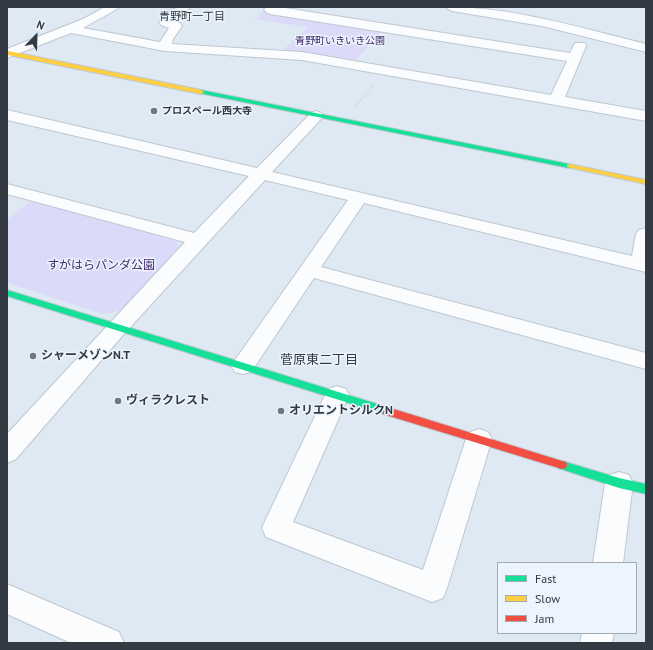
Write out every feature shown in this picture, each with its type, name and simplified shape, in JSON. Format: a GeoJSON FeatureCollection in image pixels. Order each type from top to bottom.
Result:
{"type":"FeatureCollection","features":[{"type":"Feature","properties":{"kind":"street"},"geometry":{"type":"LineString","coordinates":[[8,54],[87,22],[114,7]]}},
{"type":"Feature","properties":{"kind":"street"},"geometry":{"type":"LineString","coordinates":[[165,47],[167,39],[176,26],[165,22],[171,15],[185,7]]}},
{"type":"Feature","properties":{"kind":"street"},"geometry":{"type":"LineString","coordinates":[[273,7],[270,10],[574,58]]}},
{"type":"Feature","properties":{"kind":"street"},"geometry":{"type":"LineString","coordinates":[[452,7],[542,22],[646,48]]}},
{"type":"Feature","properties":{"kind":"street"},"geometry":{"type":"LineString","coordinates":[[70,29],[165,47],[302,56],[646,116]]}},
{"type":"Feature","properties":{"kind":"street"},"geometry":{"type":"LineString","coordinates":[[556,100],[586,34]]}},
{"type":"Feature","properties":{"kind":"street"},"geometry":{"type":"LineString","coordinates":[[8,54],[646,182]]}},
{"type":"Feature","properties":{"kind":"street"},"geometry":{"type":"LineString","coordinates":[[7,116],[359,197],[643,266],[646,234]]}},
{"type":"Feature","properties":{"kind":"street"},"geometry":{"type":"LineString","coordinates":[[7,452],[116,329],[316,116]]}},
{"type":"Feature","properties":{"kind":"street"},"geometry":{"type":"LineString","coordinates":[[7,188],[198,240]]}},
{"type":"Feature","properties":{"kind":"street"},"geometry":{"type":"LineString","coordinates":[[242,366],[359,197]]}},
{"type":"Feature","properties":{"kind":"street"},"geometry":{"type":"LineString","coordinates":[[309,270],[646,361]]}},
{"type":"Feature","properties":{"kind":"street"},"geometry":{"type":"LineString","coordinates":[[7,293],[116,329],[337,395],[619,484],[646,488]]}},
{"type":"Feature","properties":{"kind":"street"},"geometry":{"type":"LineString","coordinates":[[337,395],[276,528],[432,588],[478,439]]}},
{"type":"Feature","properties":{"kind":"street"},"geometry":{"type":"LineString","coordinates":[[608,562],[619,484]]}},
{"type":"Feature","properties":{"kind":"street"},"geometry":{"type":"LineString","coordinates":[[7,599],[108,643]]}},
{"type":"Feature","properties":{"kind":"path"},"geometry":{"type":"LineString","coordinates":[[342,121],[387,71]]}},
{"type":"Feature","properties":{"kind":"green space","name":"青野町いきいき公園"},"geometry":{"type":"Polygon","coordinates":[[[265,11],[384,29],[355,61],[283,50],[308,27],[255,19],[265,11]]]}},
{"type":"Feature","properties":{"kind":"green space","name":"すがはらパンダ公園"},"geometry":{"type":"Polygon","coordinates":[[[31,201],[176,241],[180,251],[125,309],[103,314],[7,283],[7,220],[31,201]]]}},
{"type":"Feature","properties":{"kind":"traffic: fast"},"geometry":{"type":"LineString","coordinates":[[201,92],[569,166]]}},
{"type":"Feature","properties":{"kind":"traffic: fast"},"geometry":{"type":"LineString","coordinates":[[7,293],[102,324],[387,411]]}},
{"type":"Feature","properties":{"kind":"traffic: fast"},"geometry":{"type":"LineString","coordinates":[[562,465],[619,483],[646,489]]}},
{"type":"Feature","properties":{"kind":"traffic: slow"},"geometry":{"type":"LineString","coordinates":[[8,53],[201,92]]}},
{"type":"Feature","properties":{"kind":"traffic: slow"},"geometry":{"type":"LineString","coordinates":[[569,166],[646,182]]}},
{"type":"Feature","properties":{"kind":"traffic: jam"},"geometry":{"type":"LineString","coordinates":[[387,411],[562,465]]}},
{"type":"Feature","properties":{"kind":"place","name":"プロスペール西大寺"},"geometry":{"type":"Point","coordinates":[154,111]}},
{"type":"Feature","properties":{"kind":"place","name":"シャーメゾンN.T"},"geometry":{"type":"Point","coordinates":[33,356]}},
{"type":"Feature","properties":{"kind":"place","name":"ヴィラクレスト"},"geometry":{"type":"Point","coordinates":[118,401]}},
{"type":"Feature","properties":{"kind":"place","name":"オリエントシルクN"},"geometry":{"type":"Point","coordinates":[281,411]}},
{"type":"Feature","properties":{"kind":"district","name":"青野町一丁目"},"geometry":{"type":"Point","coordinates":[192,17]}},
{"type":"Feature","properties":{"kind":"district","name":"菅原東二丁目"},"geometry":{"type":"Point","coordinates":[319,360]}}]}
